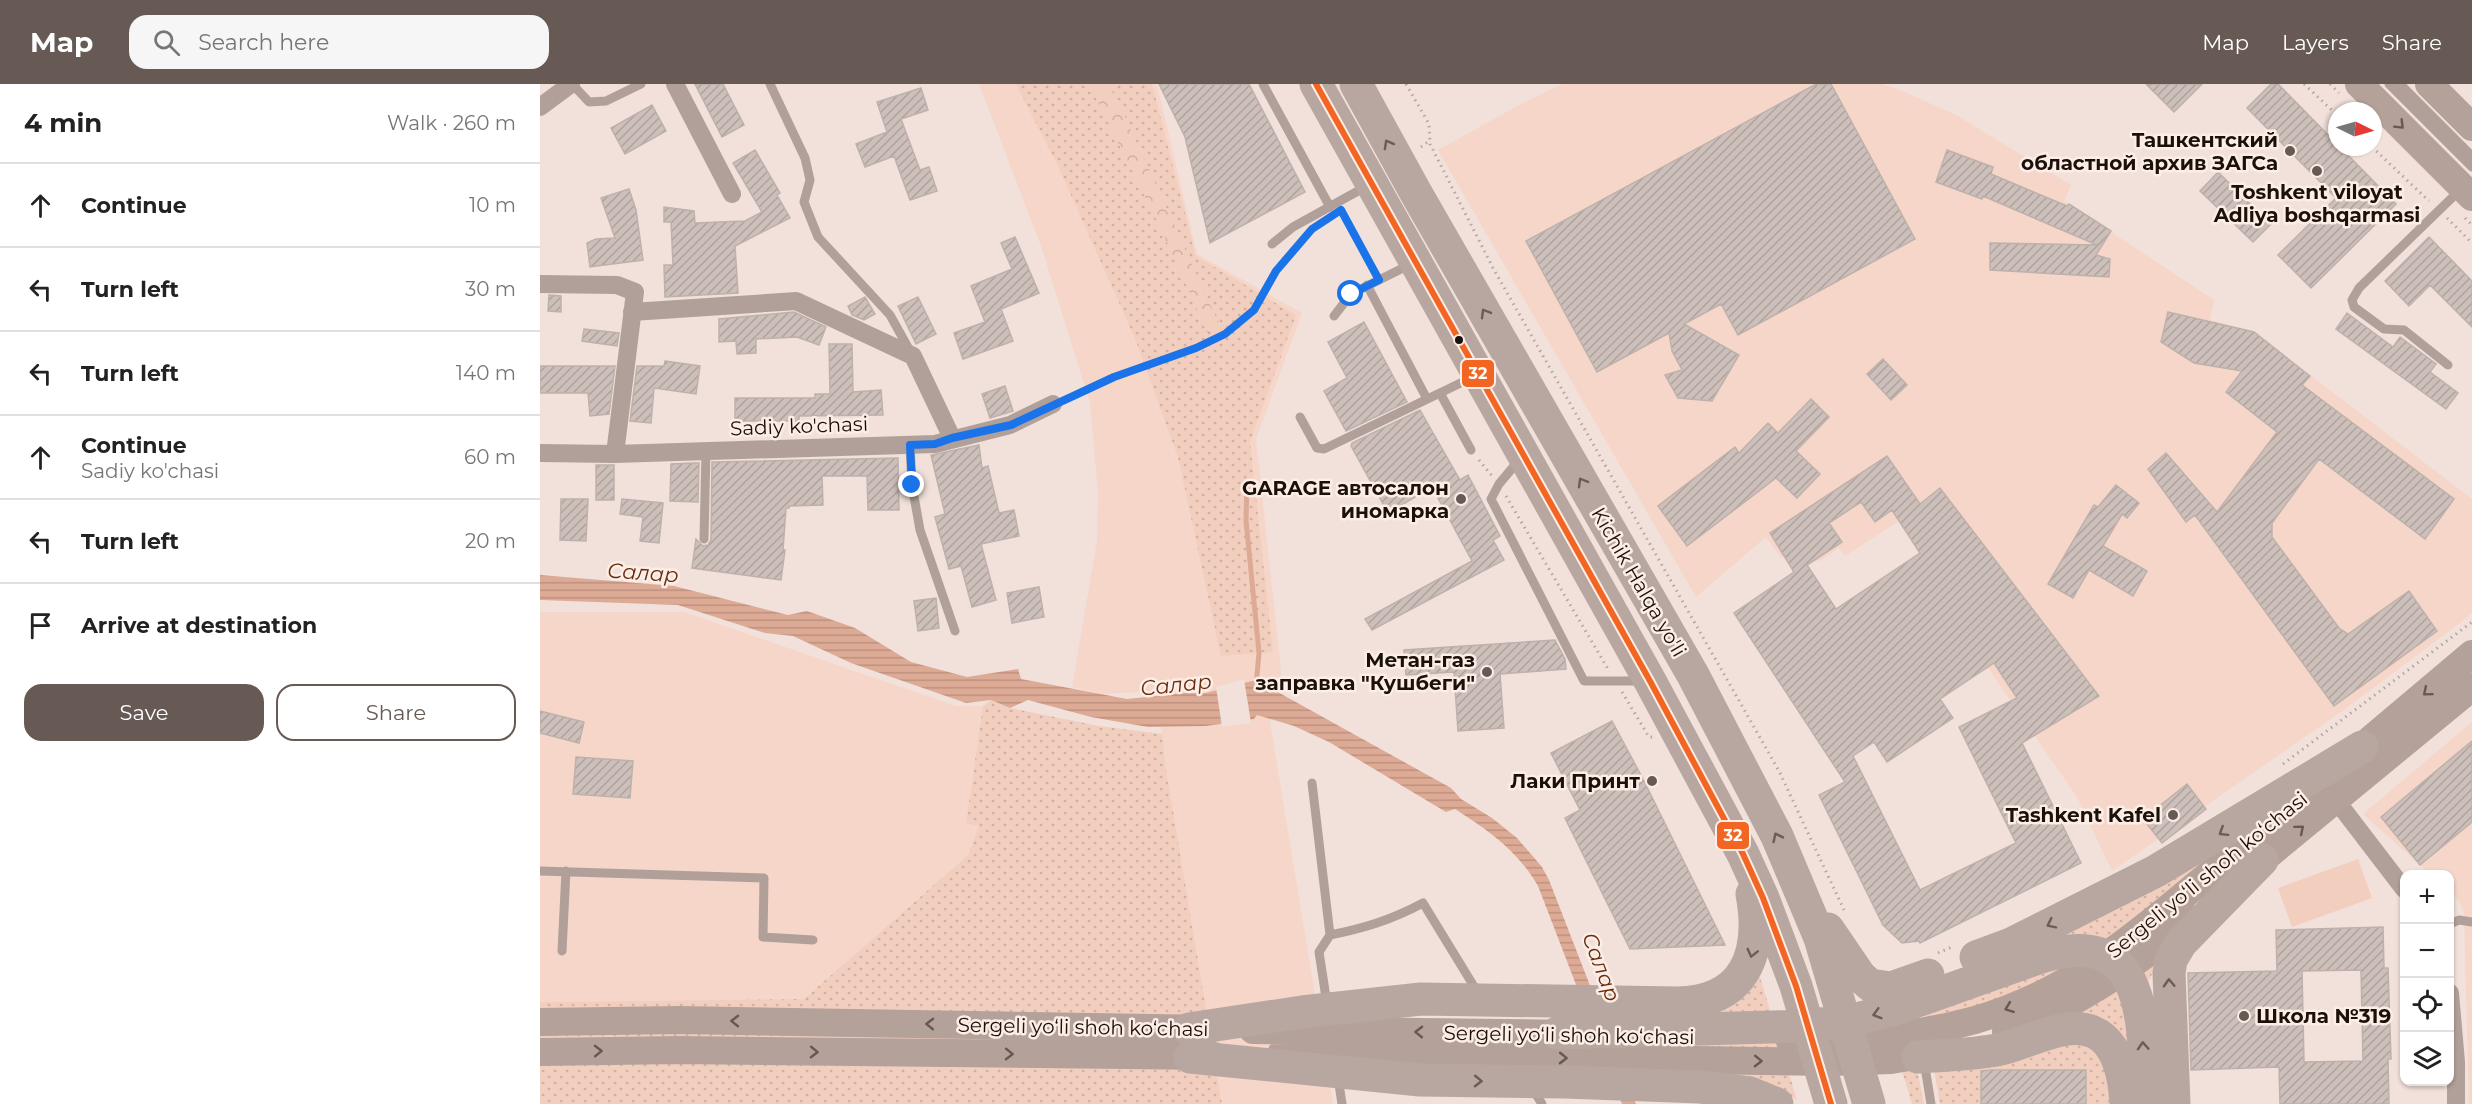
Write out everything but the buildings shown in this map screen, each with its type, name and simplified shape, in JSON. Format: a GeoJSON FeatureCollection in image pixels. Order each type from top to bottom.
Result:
{"type":"FeatureCollection","features":[{"type":"Feature","properties":{"kind":"highway","name":"Kichik Halqa yo'li"},"geometry":{"type":"LineString","coordinates":[[1316,84],[1650,681],[1743,854],[1763,898],[1796,986],[1831,1104]]}},
{"type":"Feature","properties":{"kind":"highway","name":"Kichik Halqa yo'li"},"geometry":{"type":"LineString","coordinates":[[1363,90],[1510,357],[1693,675],[1777,836],[1802,890],[1820,938],[1869,1104]]}},
{"type":"Feature","properties":{"kind":"highway"},"geometry":{"type":"LineString","coordinates":[[1479,374],[1510,357]]}},
{"type":"Feature","properties":{"kind":"highway"},"geometry":{"type":"LineString","coordinates":[[1802,890],[1860,976],[1870,985],[1891,988],[1927,966],[2011,944],[2156,871],[2362,747]]}},
{"type":"Feature","properties":{"kind":"highway"},"geometry":{"type":"LineString","coordinates":[[1189,1043],[1302,1012],[1421,999],[1677,1003],[1697,1001],[1722,993],[1734,984],[1749,965],[1755,941],[1755,914],[1743,854]]}},
{"type":"Feature","properties":{"kind":"highway"},"geometry":{"type":"LineString","coordinates":[[2174,1104],[2169,973],[2171,960],[2181,943],[2262,860]]}},
{"type":"Feature","properties":{"kind":"highway"},"geometry":{"type":"LineString","coordinates":[[1557,1033],[1803,1026],[1849,1021],[1892,1010],[2041,957],[2061,951],[2081,950],[2110,960],[2125,972],[2134,987],[2141,1013],[2146,1104]]}},
{"type":"Feature","properties":{"kind":"highway"},"geometry":{"type":"LineString","coordinates":[[1918,1041],[1986,1052],[2064,1006],[2089,1031],[2110,1045],[2119,1058],[2123,1071],[2126,1104]]}},
{"type":"Feature","properties":{"kind":"highway"},"geometry":{"type":"LineString","coordinates":[[1189,1043],[1420,1080],[1674,1086],[1742,1092],[1777,1104]]}},
{"type":"Feature","properties":{"kind":"main road"},"geometry":{"type":"LineString","coordinates":[[2359,84],[2469,184]]}},
{"type":"Feature","properties":{"kind":"main road"},"geometry":{"type":"LineString","coordinates":[[2429,84],[2472,127]]}},
{"type":"Feature","properties":{"kind":"main road","name":"Sergeli yo‘li shoh ko‘chasi"},"geometry":{"type":"LineString","coordinates":[[540,1052],[1189,1043],[1557,1033],[1768,1041],[1843,1041],[1889,1038],[1975,1020],[2015,1006],[2064,1006],[2118,975],[2153,950],[2262,860],[2329,790],[2362,747],[2472,654]]}},
{"type":"Feature","properties":{"kind":"main road","name":"Sergeli yo‘li shoh ko‘chasi"},"geometry":{"type":"LineString","coordinates":[[2064,1006],[2124,945],[2329,790],[2472,687]]}},
{"type":"Feature","properties":{"kind":"main road","name":"Sergeli yo‘li shoh ko‘chasi"},"geometry":{"type":"LineString","coordinates":[[540,1022],[679,1020],[1189,1043],[1315,1053],[1831,1062],[1874,1061],[1918,1041]]}},
{"type":"Feature","properties":{"kind":"street"},"geometry":{"type":"LineString","coordinates":[[540,107],[571,84]]}},
{"type":"Feature","properties":{"kind":"street"},"geometry":{"type":"LineString","coordinates":[[675,84],[732,194]]}},
{"type":"Feature","properties":{"kind":"street"},"geometry":{"type":"LineString","coordinates":[[540,284],[617,285],[635,292],[615,454]]}},
{"type":"Feature","properties":{"kind":"street"},"geometry":{"type":"LineString","coordinates":[[632,312],[796,301],[913,356],[952,438]]}},
{"type":"Feature","properties":{"kind":"street","name":"Sadiy ko'chasi"},"geometry":{"type":"LineString","coordinates":[[540,453],[615,454],[935,444],[1011,425],[1053,405]]}},
{"type":"Feature","properties":{"kind":"street"},"geometry":{"type":"LineString","coordinates":[[2329,790],[2400,885]]}},
{"type":"Feature","properties":{"kind":"street"},"geometry":{"type":"LineString","coordinates":[[2453,1032],[2456,1104]]}},
{"type":"Feature","properties":{"kind":"lane"},"geometry":{"type":"LineString","coordinates":[[571,84],[589,102],[606,101],[641,84]]}},
{"type":"Feature","properties":{"kind":"lane"},"geometry":{"type":"LineString","coordinates":[[770,84],[805,158],[810,180],[804,202],[818,237],[890,315],[913,356]]}},
{"type":"Feature","properties":{"kind":"lane"},"geometry":{"type":"LineString","coordinates":[[1263,84],[1333,206]]}},
{"type":"Feature","properties":{"kind":"lane"},"geometry":{"type":"LineString","coordinates":[[2389,84],[2469,184],[2359,288],[2352,300],[2355,307],[2385,329],[2404,330],[2448,365]]}},
{"type":"Feature","properties":{"kind":"lane"},"geometry":{"type":"LineString","coordinates":[[2400,84],[2472,156]]}},
{"type":"Feature","properties":{"kind":"lane"},"geometry":{"type":"LineString","coordinates":[[1272,244],[1293,226],[1372,183]]}},
{"type":"Feature","properties":{"kind":"lane"},"geometry":{"type":"LineString","coordinates":[[1334,316],[1351,294],[1415,261]]}},
{"type":"Feature","properties":{"kind":"lane"},"geometry":{"type":"LineString","coordinates":[[1367,285],[1427,399]]}},
{"type":"Feature","properties":{"kind":"lane"},"geometry":{"type":"LineString","coordinates":[[1300,417],[1317,448],[1324,449],[1479,374]]}},
{"type":"Feature","properties":{"kind":"lane"},"geometry":{"type":"LineString","coordinates":[[1440,393],[1471,450]]}},
{"type":"Feature","properties":{"kind":"lane"},"geometry":{"type":"LineString","coordinates":[[910,445],[912,485],[920,530],[955,631]]}},
{"type":"Feature","properties":{"kind":"lane"},"geometry":{"type":"LineString","coordinates":[[704,539],[706,451]]}},
{"type":"Feature","properties":{"kind":"lane"},"geometry":{"type":"LineString","coordinates":[[1524,455],[1499,484],[1491,499],[1584,681],[1650,681]]}},
{"type":"Feature","properties":{"kind":"lane"},"geometry":{"type":"LineString","coordinates":[[1312,783],[1330,935],[1319,952],[1342,1104]]}},
{"type":"Feature","properties":{"kind":"lane"},"geometry":{"type":"LineString","coordinates":[[540,871],[764,878],[763,938],[813,940]]}},
{"type":"Feature","properties":{"kind":"lane"},"geometry":{"type":"LineString","coordinates":[[562,951],[566,871]]}},
{"type":"Feature","properties":{"kind":"lane"},"geometry":{"type":"LineString","coordinates":[[1330,935],[1369,927],[1401,915],[1423,903],[1490,1015]]}},
{"type":"Feature","properties":{"kind":"lane"},"geometry":{"type":"LineString","coordinates":[[2454,923],[2472,922]]}},
{"type":"Feature","properties":{"kind":"lane"},"geometry":{"type":"LineString","coordinates":[[1917,1015],[1913,990],[1927,966]]}},
{"type":"Feature","properties":{"kind":"lane"},"geometry":{"type":"LineString","coordinates":[[1496,1025],[1519,1064]]}},
{"type":"Feature","properties":{"kind":"lane"},"geometry":{"type":"LineString","coordinates":[[1918,1041],[1931,1104]]}},
{"type":"Feature","properties":{"kind":"lane"},"geometry":{"type":"LineString","coordinates":[[1524,1074],[1542,1104]]}},
{"type":"Feature","properties":{"kind":"path"},"geometry":{"type":"LineString","coordinates":[[1406,84],[1428,124],[1430,143],[1421,147]]}},
{"type":"Feature","properties":{"kind":"path"},"geometry":{"type":"LineString","coordinates":[[2304,84],[2328,107]]}},
{"type":"Feature","properties":{"kind":"path"},"geometry":{"type":"LineString","coordinates":[[2381,156],[2472,243]]}},
{"type":"Feature","properties":{"kind":"path"},"geometry":{"type":"LineString","coordinates":[[1333,206],[1379,280]]}},
{"type":"Feature","properties":{"kind":"path"},"geometry":{"type":"LineString","coordinates":[[1053,405],[1114,377],[1196,348],[1225,334],[1254,310],[1276,271],[1312,229]]}},
{"type":"Feature","properties":{"kind":"path"},"geometry":{"type":"LineString","coordinates":[[1471,450],[1499,484],[1648,737],[1657,737]]}},
{"type":"Feature","properties":{"kind":"path"},"geometry":{"type":"LineString","coordinates":[[2282,764],[2472,622]]}},
{"type":"Feature","properties":{"kind":"path"},"geometry":{"type":"LineString","coordinates":[[1927,966],[1955,945]]}},
{"type":"Feature","properties":{"kind":"shaded area"},"geometry":{"type":"Polygon","coordinates":[[[979,84],[1157,84],[1197,254],[1302,313],[1256,439],[1282,680],[1270,722],[1333,1104],[1222,1104],[1165,763],[1157,691],[1104,694],[1072,687],[1097,541],[1098,493],[1090,403],[1041,246],[979,84]]]}},
{"type":"Feature","properties":{"kind":"shaded area"},"geometry":{"type":"Polygon","coordinates":[[[1562,84],[1881,84],[1898,89],[1956,115],[2071,185],[2064,201],[2214,300],[2210,320],[2254,332],[2472,499],[2472,612],[2345,709],[2112,871],[2077,797],[1990,671],[1899,521],[1845,556],[1839,548],[1818,562],[1805,542],[1781,558],[1766,537],[1696,597],[1438,150],[1562,84]]]}},
{"type":"Feature","properties":{"kind":"shaded area","name":"Салар"},"geometry":{"type":"Polygon","coordinates":[[[540,575],[674,586],[788,615],[807,611],[855,628],[911,662],[967,677],[1018,669],[1021,679],[1127,699],[1206,693],[1256,680],[1451,788],[1461,799],[1492,818],[1517,838],[1542,867],[1549,880],[1636,1104],[1622,1104],[1538,886],[1521,862],[1491,834],[1455,809],[1446,812],[1329,742],[1294,726],[1257,715],[1254,719],[1206,726],[1148,727],[1091,717],[1028,700],[1010,708],[991,700],[966,703],[851,663],[793,636],[765,633],[678,605],[540,600],[540,575]]]}},
{"type":"Feature","properties":{"kind":"shaded area"},"geometry":{"type":"Polygon","coordinates":[[[540,612],[684,612],[956,706],[983,706],[966,822],[979,826],[968,855],[804,999],[540,1002],[540,612]]]}},
{"type":"Feature","properties":{"kind":"shaded area"},"geometry":{"type":"Polygon","coordinates":[[[2472,722],[2472,1104],[2469,1104],[2464,912],[2454,896],[2454,870],[2426,870],[2363,814],[2472,722]]]}},
{"type":"Feature","properties":{"kind":"green space"},"geometry":{"type":"Polygon","coordinates":[[[1016,84],[1152,84],[1196,256],[1296,315],[1250,442],[1273,652],[1221,656],[1178,457],[1134,336],[1058,166],[1016,84]]]}},
{"type":"Feature","properties":{"kind":"green space"},"geometry":{"type":"Polygon","coordinates":[[[1089,84],[1110,84],[1221,328],[1207,332],[1161,229],[1089,84]]]}},
{"type":"Feature","properties":{"kind":"green space"},"geometry":{"type":"Polygon","coordinates":[[[991,700],[1010,708],[1099,726],[1162,734],[1222,1104],[540,1104],[540,1002],[804,999],[968,855],[979,826],[966,823],[983,706],[991,700]]]}},
{"type":"Feature","properties":{"kind":"green space"},"geometry":{"type":"Polygon","coordinates":[[[2228,841],[2107,943],[2018,991],[1972,1007],[1955,1066],[2056,1043],[2079,1044],[2090,1049],[2103,1061],[2112,1104],[2086,1104],[2085,1070],[1982,1070],[1981,1104],[1940,1104],[1920,989],[2228,841]]]}},
{"type":"Feature","properties":{"kind":"green space"},"geometry":{"type":"Polygon","coordinates":[[[2358,859],[2372,898],[2292,927],[2278,888],[2358,859]]]}},
{"type":"Feature","properties":{"kind":"green space"},"geometry":{"type":"Polygon","coordinates":[[[2161,955],[2146,987],[2141,1078],[2074,1014],[2161,955]]]}},
{"type":"Feature","properties":{"kind":"green space"},"geometry":{"type":"Polygon","coordinates":[[[1760,977],[1797,1100],[1783,1092],[1674,1075],[1676,1015],[1751,987],[1760,977]]]}},
{"type":"Feature","properties":{"kind":"green space"},"geometry":{"type":"Polygon","coordinates":[[[1902,994],[1924,1104],[1912,1104],[1892,1047],[1878,1020],[1859,996],[1902,994]]]}},
{"type":"Feature","properties":{"kind":"pier"},"geometry":{"type":"Polygon","coordinates":[[[1244,679],[1251,723],[1222,727],[1216,687],[1244,679]]]}},
{"type":"Feature","properties":{"kind":"waterway"},"geometry":{"type":"LineString","coordinates":[[1247,483],[1246,520],[1259,653],[1256,686]]}},
{"type":"Feature","properties":{"kind":"transit line","name":"32"},"geometry":{"type":"LineString","coordinates":[[1316,84],[1650,681],[1743,854],[1763,898],[1796,986],[1831,1104]]}},
{"type":"Feature","properties":{"kind":"place","name":"Ташкентский областной архив ЗАГСа"},"geometry":{"type":"Point","coordinates":[2290,151]}},
{"type":"Feature","properties":{"kind":"place","name":"Toshkent viloyat Adliya boshqarmasi"},"geometry":{"type":"Point","coordinates":[2317,171]}},
{"type":"Feature","properties":{"kind":"place","name":"GARAGE автосалон иномарка"},"geometry":{"type":"Point","coordinates":[1461,499]}},
{"type":"Feature","properties":{"kind":"place","name":"Метан-газ заправка \"Кушбеги\""},"geometry":{"type":"Point","coordinates":[1487,672]}},
{"type":"Feature","properties":{"kind":"place","name":"Лаки Принт"},"geometry":{"type":"Point","coordinates":[1652,781]}},
{"type":"Feature","properties":{"kind":"place","name":"Tashkent Kafel"},"geometry":{"type":"Point","coordinates":[2173,815]}},
{"type":"Feature","properties":{"kind":"place","name":"Школа №319"},"geometry":{"type":"Point","coordinates":[2244,1016]}},
{"type":"Feature","properties":{"kind":"route"},"geometry":{"type":"LineString","coordinates":[[912,485],[910,445],[935,444],[1011,425],[1090,387],[1196,348],[1225,334],[1254,310],[1276,271],[1312,229],[1341,210],[1379,280],[1351,294]]}}]}
